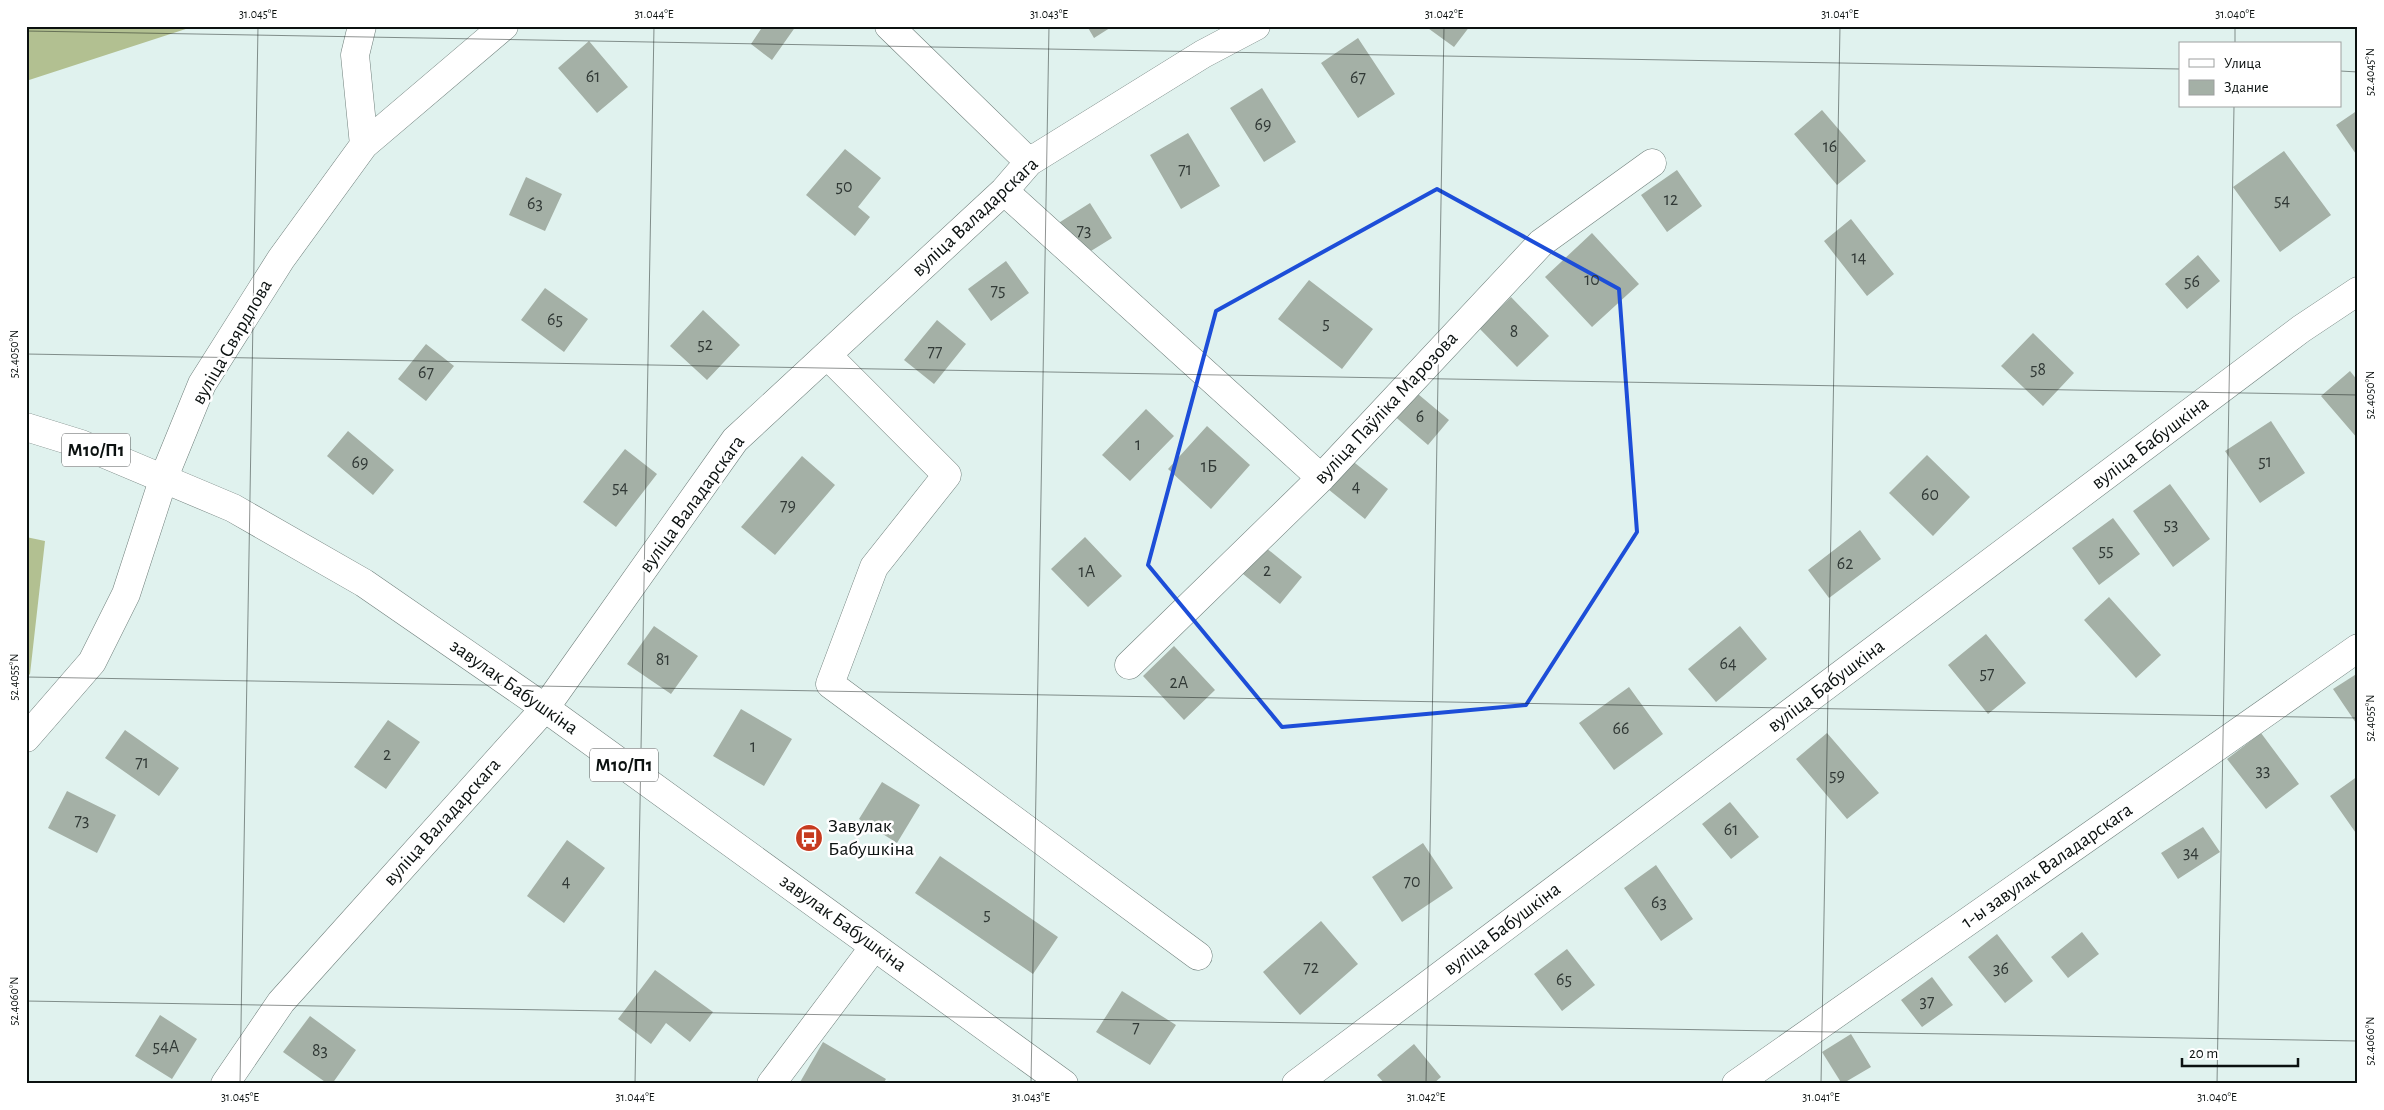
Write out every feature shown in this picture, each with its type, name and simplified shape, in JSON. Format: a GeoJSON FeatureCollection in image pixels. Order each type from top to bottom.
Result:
{"type":"FeatureCollection","features":[{"type":"Feature","properties":{"kind":"street"},"geometry":{"type":"LineString","coordinates":[[362,26],[355,56],[364,146]]}},
{"type":"Feature","properties":{"kind":"street","name":"вуліца Свярдлова"},"geometry":{"type":"LineString","coordinates":[[26,738],[92,662],[126,594],[164,478],[202,384],[281,259],[364,146],[504,26]]}},
{"type":"Feature","properties":{"kind":"street"},"geometry":{"type":"LineString","coordinates":[[889,26],[1029,162]]}},
{"type":"Feature","properties":{"kind":"street","name":"вуліца Валадарскага"},"geometry":{"type":"LineString","coordinates":[[225,1084],[281,1002],[545,708],[735,440],[1004,191],[1029,162],[1203,54],[1256,26]]}},
{"type":"Feature","properties":{"kind":"street","name":"вуліца Паўліка Марозова"},"geometry":{"type":"LineString","coordinates":[[1129,665],[1322,478],[1541,243],[1652,163]]}},
{"type":"Feature","properties":{"kind":"street"},"geometry":{"type":"LineString","coordinates":[[1004,191],[1322,478]]}},
{"type":"Feature","properties":{"kind":"street","name":"вуліца Бабушкіна"},"geometry":{"type":"LineString","coordinates":[[1296,1084],[2301,329],[2358,291]]}},
{"type":"Feature","properties":{"kind":"street"},"geometry":{"type":"LineString","coordinates":[[827,355],[947,475],[874,568],[830,684],[1198,956]]}},
{"type":"Feature","properties":{"kind":"street","name":"М10/П1"},"geometry":{"type":"LineString","coordinates":[[26,427],[81,444],[164,478]]}},
{"type":"Feature","properties":{"kind":"street","name":"завулак Бабушкіна"},"geometry":{"type":"LineString","coordinates":[[164,478],[233,508],[364,583],[545,708],[1064,1084]]}},
{"type":"Feature","properties":{"kind":"street","name":"1-ы завулак Валадарскага"},"geometry":{"type":"LineString","coordinates":[[1736,1084],[2358,648]]}},
{"type":"Feature","properties":{"kind":"street"},"geometry":{"type":"LineString","coordinates":[[771,1084],[874,947]]}},
{"type":"Feature","properties":{"kind":"highlighted area"},"geometry":{"type":"Polygon","coordinates":[[[1437,189],[1619,289],[1637,532],[1526,705],[1282,727],[1148,565],[1216,311],[1437,189]]]}},
{"type":"Feature","properties":{"kind":"green space"},"geometry":{"type":"Polygon","coordinates":[[[26,26],[195,26],[26,81],[26,26]]]}},
{"type":"Feature","properties":{"kind":"green space"},"geometry":{"type":"Polygon","coordinates":[[[26,537],[45,541],[30,674],[26,678],[26,537]]]}},
{"type":"Feature","properties":{"kind":"building"},"geometry":{"type":"Polygon","coordinates":[[[763,26],[796,26],[772,60],[751,44],[763,26]]]}},
{"type":"Feature","properties":{"kind":"building"},"geometry":{"type":"Polygon","coordinates":[[[1087,26],[1113,26],[1094,38],[1087,26]]]}},
{"type":"Feature","properties":{"kind":"building"},"geometry":{"type":"Polygon","coordinates":[[[1425,26],[1470,26],[1454,47],[1425,26]]]}},
{"type":"Feature","properties":{"kind":"building"},"geometry":{"type":"Polygon","coordinates":[[[1358,38],[1395,94],[1358,118],[1321,63],[1358,38]]]}},
{"type":"Feature","properties":{"kind":"building"},"geometry":{"type":"Polygon","coordinates":[[[589,41],[628,87],[597,113],[558,68],[589,41]]]}},
{"type":"Feature","properties":{"kind":"building"},"geometry":{"type":"Polygon","coordinates":[[[1262,88],[1296,142],[1264,162],[1230,108],[1262,88]]]}},
{"type":"Feature","properties":{"kind":"building"},"geometry":{"type":"Polygon","coordinates":[[[1822,110],[1866,161],[1837,185],[1794,134],[1822,110]]]}},
{"type":"Feature","properties":{"kind":"building"},"geometry":{"type":"Polygon","coordinates":[[[2358,110],[2358,157],[2336,125],[2358,110]]]}},
{"type":"Feature","properties":{"kind":"building"},"geometry":{"type":"Polygon","coordinates":[[[1188,133],[1220,186],[1181,209],[1150,155],[1188,133]]]}},
{"type":"Feature","properties":{"kind":"building"},"geometry":{"type":"Polygon","coordinates":[[[845,149],[881,178],[858,207],[870,217],[855,236],[806,195],[845,149]]]}},
{"type":"Feature","properties":{"kind":"building"},"geometry":{"type":"Polygon","coordinates":[[[2284,151],[2331,215],[2280,252],[2233,187],[2284,151]]]}},
{"type":"Feature","properties":{"kind":"building"},"geometry":{"type":"Polygon","coordinates":[[[1677,170],[1702,206],[1667,232],[1641,195],[1677,170]]]}},
{"type":"Feature","properties":{"kind":"building"},"geometry":{"type":"Polygon","coordinates":[[[526,177],[562,194],[545,231],[509,215],[526,177]]]}},
{"type":"Feature","properties":{"kind":"building"},"geometry":{"type":"Polygon","coordinates":[[[1090,203],[1112,238],[1078,259],[1057,224],[1090,203]]]}},
{"type":"Feature","properties":{"kind":"building"},"geometry":{"type":"Polygon","coordinates":[[[1851,219],[1894,274],[1867,296],[1824,241],[1851,219]]]}},
{"type":"Feature","properties":{"kind":"building"},"geometry":{"type":"Polygon","coordinates":[[[1592,233],[1639,284],[1592,327],[1545,277],[1592,233]]]}},
{"type":"Feature","properties":{"kind":"building"},"geometry":{"type":"Polygon","coordinates":[[[2198,255],[2220,281],[2187,309],[2165,284],[2198,255]]]}},
{"type":"Feature","properties":{"kind":"building"},"geometry":{"type":"Polygon","coordinates":[[[1006,261],[1029,293],[991,321],[968,289],[1006,261]]]}},
{"type":"Feature","properties":{"kind":"building"},"geometry":{"type":"Polygon","coordinates":[[[1309,280],[1373,329],[1342,369],[1278,319],[1309,280]]]}},
{"type":"Feature","properties":{"kind":"building"},"geometry":{"type":"Polygon","coordinates":[[[545,288],[588,319],[564,352],[521,320],[545,288]]]}},
{"type":"Feature","properties":{"kind":"building"},"geometry":{"type":"Polygon","coordinates":[[[1511,297],[1549,336],[1517,367],[1479,328],[1511,297]]]}},
{"type":"Feature","properties":{"kind":"building"},"geometry":{"type":"Polygon","coordinates":[[[703,310],[740,345],[707,380],[670,346],[703,310]]]}},
{"type":"Feature","properties":{"kind":"building"},"geometry":{"type":"Polygon","coordinates":[[[937,320],[966,344],[934,384],[904,360],[937,320]]]}},
{"type":"Feature","properties":{"kind":"building"},"geometry":{"type":"Polygon","coordinates":[[[2033,333],[2074,373],[2043,406],[2001,366],[2033,333]]]}},
{"type":"Feature","properties":{"kind":"building"},"geometry":{"type":"Polygon","coordinates":[[[426,344],[454,366],[426,401],[398,379],[426,344]]]}},
{"type":"Feature","properties":{"kind":"building"},"geometry":{"type":"Polygon","coordinates":[[[2350,371],[2358,381],[2358,439],[2321,396],[2350,371]]]}},
{"type":"Feature","properties":{"kind":"building"},"geometry":{"type":"Polygon","coordinates":[[[1412,389],[1449,420],[1428,445],[1391,413],[1412,389]]]}},
{"type":"Feature","properties":{"kind":"building"},"geometry":{"type":"Polygon","coordinates":[[[1146,409],[1174,436],[1130,481],[1102,455],[1146,409]]]}},
{"type":"Feature","properties":{"kind":"building"},"geometry":{"type":"Polygon","coordinates":[[[2271,421],[2305,473],[2260,503],[2225,451],[2271,421]]]}},
{"type":"Feature","properties":{"kind":"building"},"geometry":{"type":"Polygon","coordinates":[[[1207,426],[1250,465],[1211,509],[1168,469],[1207,426]]]}},
{"type":"Feature","properties":{"kind":"building"},"geometry":{"type":"Polygon","coordinates":[[[348,431],[394,470],[373,495],[327,456],[348,431]]]}},
{"type":"Feature","properties":{"kind":"building"},"geometry":{"type":"Polygon","coordinates":[[[625,449],[657,474],[616,527],[583,502],[625,449]]]}},
{"type":"Feature","properties":{"kind":"building"},"geometry":{"type":"Polygon","coordinates":[[[1927,455],[1970,497],[1933,536],[1889,493],[1927,455]]]}},
{"type":"Feature","properties":{"kind":"building"},"geometry":{"type":"Polygon","coordinates":[[[802,456],[835,485],[775,555],[741,527],[802,456]]]}},
{"type":"Feature","properties":{"kind":"building"},"geometry":{"type":"Polygon","coordinates":[[[1346,456],[1388,489],[1365,519],[1323,485],[1346,456]]]}},
{"type":"Feature","properties":{"kind":"building"},"geometry":{"type":"Polygon","coordinates":[[[2170,484],[2210,539],[2173,567],[2133,511],[2170,484]]]}},
{"type":"Feature","properties":{"kind":"building"},"geometry":{"type":"Polygon","coordinates":[[[2113,518],[2140,554],[2099,585],[2072,548],[2113,518]]]}},
{"type":"Feature","properties":{"kind":"building"},"geometry":{"type":"Polygon","coordinates":[[[1860,530],[1881,559],[1829,598],[1808,570],[1860,530]]]}},
{"type":"Feature","properties":{"kind":"building"},"geometry":{"type":"Polygon","coordinates":[[[1085,537],[1122,576],[1088,607],[1051,569],[1085,537]]]}},
{"type":"Feature","properties":{"kind":"building"},"geometry":{"type":"Polygon","coordinates":[[[1254,538],[1302,577],[1280,604],[1232,565],[1254,538]]]}},
{"type":"Feature","properties":{"kind":"building"},"geometry":{"type":"Polygon","coordinates":[[[2109,597],[2161,655],[2136,678],[2084,620],[2109,597]]]}},
{"type":"Feature","properties":{"kind":"building"},"geometry":{"type":"Polygon","coordinates":[[[654,626],[698,656],[671,694],[627,664],[654,626]]]}},
{"type":"Feature","properties":{"kind":"building"},"geometry":{"type":"Polygon","coordinates":[[[1740,626],[1767,659],[1716,702],[1688,669],[1740,626]]]}},
{"type":"Feature","properties":{"kind":"building"},"geometry":{"type":"Polygon","coordinates":[[[1986,634],[2026,683],[1988,714],[1948,665],[1986,634]]]}},
{"type":"Feature","properties":{"kind":"building"},"geometry":{"type":"Polygon","coordinates":[[[1174,646],[1215,690],[1184,720],[1143,676],[1174,646]]]}},
{"type":"Feature","properties":{"kind":"building"},"geometry":{"type":"Polygon","coordinates":[[[2358,673],[2358,726],[2333,689],[2358,673]]]}},
{"type":"Feature","properties":{"kind":"building"},"geometry":{"type":"Polygon","coordinates":[[[1629,687],[1663,734],[1614,770],[1579,723],[1629,687]]]}},
{"type":"Feature","properties":{"kind":"building"},"geometry":{"type":"Polygon","coordinates":[[[741,709],[792,739],[764,786],[713,756],[741,709]]]}},
{"type":"Feature","properties":{"kind":"building"},"geometry":{"type":"Polygon","coordinates":[[[388,720],[420,742],[386,789],[354,767],[388,720]]]}},
{"type":"Feature","properties":{"kind":"building"},"geometry":{"type":"Polygon","coordinates":[[[125,730],[179,768],[159,796],[105,758],[125,730]]]}},
{"type":"Feature","properties":{"kind":"building"},"geometry":{"type":"Polygon","coordinates":[[[1827,733],[1879,793],[1847,819],[1796,759],[1827,733]]]}},
{"type":"Feature","properties":{"kind":"building"},"geometry":{"type":"Polygon","coordinates":[[[2261,733],[2299,784],[2266,809],[2227,759],[2261,733]]]}},
{"type":"Feature","properties":{"kind":"building"},"geometry":{"type":"Polygon","coordinates":[[[2358,776],[2358,836],[2330,796],[2358,776]]]}},
{"type":"Feature","properties":{"kind":"building"},"geometry":{"type":"Polygon","coordinates":[[[882,782],[920,805],[897,843],[859,819],[882,782]]]}},
{"type":"Feature","properties":{"kind":"building"},"geometry":{"type":"Polygon","coordinates":[[[67,791],[116,815],[97,853],[48,828],[67,791]]]}},
{"type":"Feature","properties":{"kind":"building"},"geometry":{"type":"Polygon","coordinates":[[[1730,802],[1759,837],[1731,859],[1702,824],[1730,802]]]}},
{"type":"Feature","properties":{"kind":"building"},"geometry":{"type":"Polygon","coordinates":[[[2203,827],[2220,852],[2178,879],[2161,853],[2203,827]]]}},
{"type":"Feature","properties":{"kind":"building"},"geometry":{"type":"Polygon","coordinates":[[[567,840],[605,868],[564,923],[527,896],[567,840]]]}},
{"type":"Feature","properties":{"kind":"building"},"geometry":{"type":"Polygon","coordinates":[[[1423,843],[1453,888],[1402,922],[1372,877],[1423,843]]]}},
{"type":"Feature","properties":{"kind":"building"},"geometry":{"type":"Polygon","coordinates":[[[940,856],[1058,937],[1033,974],[915,893],[940,856]]]}},
{"type":"Feature","properties":{"kind":"building"},"geometry":{"type":"Polygon","coordinates":[[[1656,865],[1693,919],[1661,941],[1624,888],[1656,865]]]}},
{"type":"Feature","properties":{"kind":"building"},"geometry":{"type":"Polygon","coordinates":[[[1321,921],[1358,964],[1300,1015],[1263,972],[1321,921]]]}},
{"type":"Feature","properties":{"kind":"building"},"geometry":{"type":"Polygon","coordinates":[[[2082,932],[2099,954],[2068,978],[2051,957],[2082,932]]]}},
{"type":"Feature","properties":{"kind":"building"},"geometry":{"type":"Polygon","coordinates":[[[1997,934],[2033,981],[2005,1003],[1968,957],[1997,934]]]}},
{"type":"Feature","properties":{"kind":"building"},"geometry":{"type":"Polygon","coordinates":[[[1567,949],[1595,985],[1562,1011],[1534,974],[1567,949]]]}},
{"type":"Feature","properties":{"kind":"building"},"geometry":{"type":"Polygon","coordinates":[[[655,970],[713,1012],[690,1042],[666,1023],[651,1044],[618,1019],[655,970]]]}},
{"type":"Feature","properties":{"kind":"building"},"geometry":{"type":"Polygon","coordinates":[[[1932,977],[1953,1005],[1922,1027],[1901,1000],[1932,977]]]}},
{"type":"Feature","properties":{"kind":"building"},"geometry":{"type":"Polygon","coordinates":[[[1122,991],[1176,1025],[1150,1065],[1096,1032],[1122,991]]]}},
{"type":"Feature","properties":{"kind":"building"},"geometry":{"type":"Polygon","coordinates":[[[160,1015],[197,1039],[172,1079],[135,1056],[160,1015]]]}},
{"type":"Feature","properties":{"kind":"building"},"geometry":{"type":"Polygon","coordinates":[[[310,1016],[356,1050],[332,1084],[328,1084],[283,1052],[310,1016]]]}},
{"type":"Feature","properties":{"kind":"building"},"geometry":{"type":"Polygon","coordinates":[[[1851,1034],[1871,1067],[1842,1084],[1822,1052],[1851,1034]]]}},
{"type":"Feature","properties":{"kind":"building"},"geometry":{"type":"Polygon","coordinates":[[[823,1042],[886,1079],[883,1084],[799,1084],[823,1042]]]}},
{"type":"Feature","properties":{"kind":"building"},"geometry":{"type":"Polygon","coordinates":[[[1414,1044],[1441,1077],[1433,1084],[1385,1084],[1377,1075],[1414,1044]]]}},
{"type":"Feature","properties":{"kind":"place","name":"Завулак Бабушкіна"},"geometry":{"type":"Point","coordinates":[809,838]}}]}
